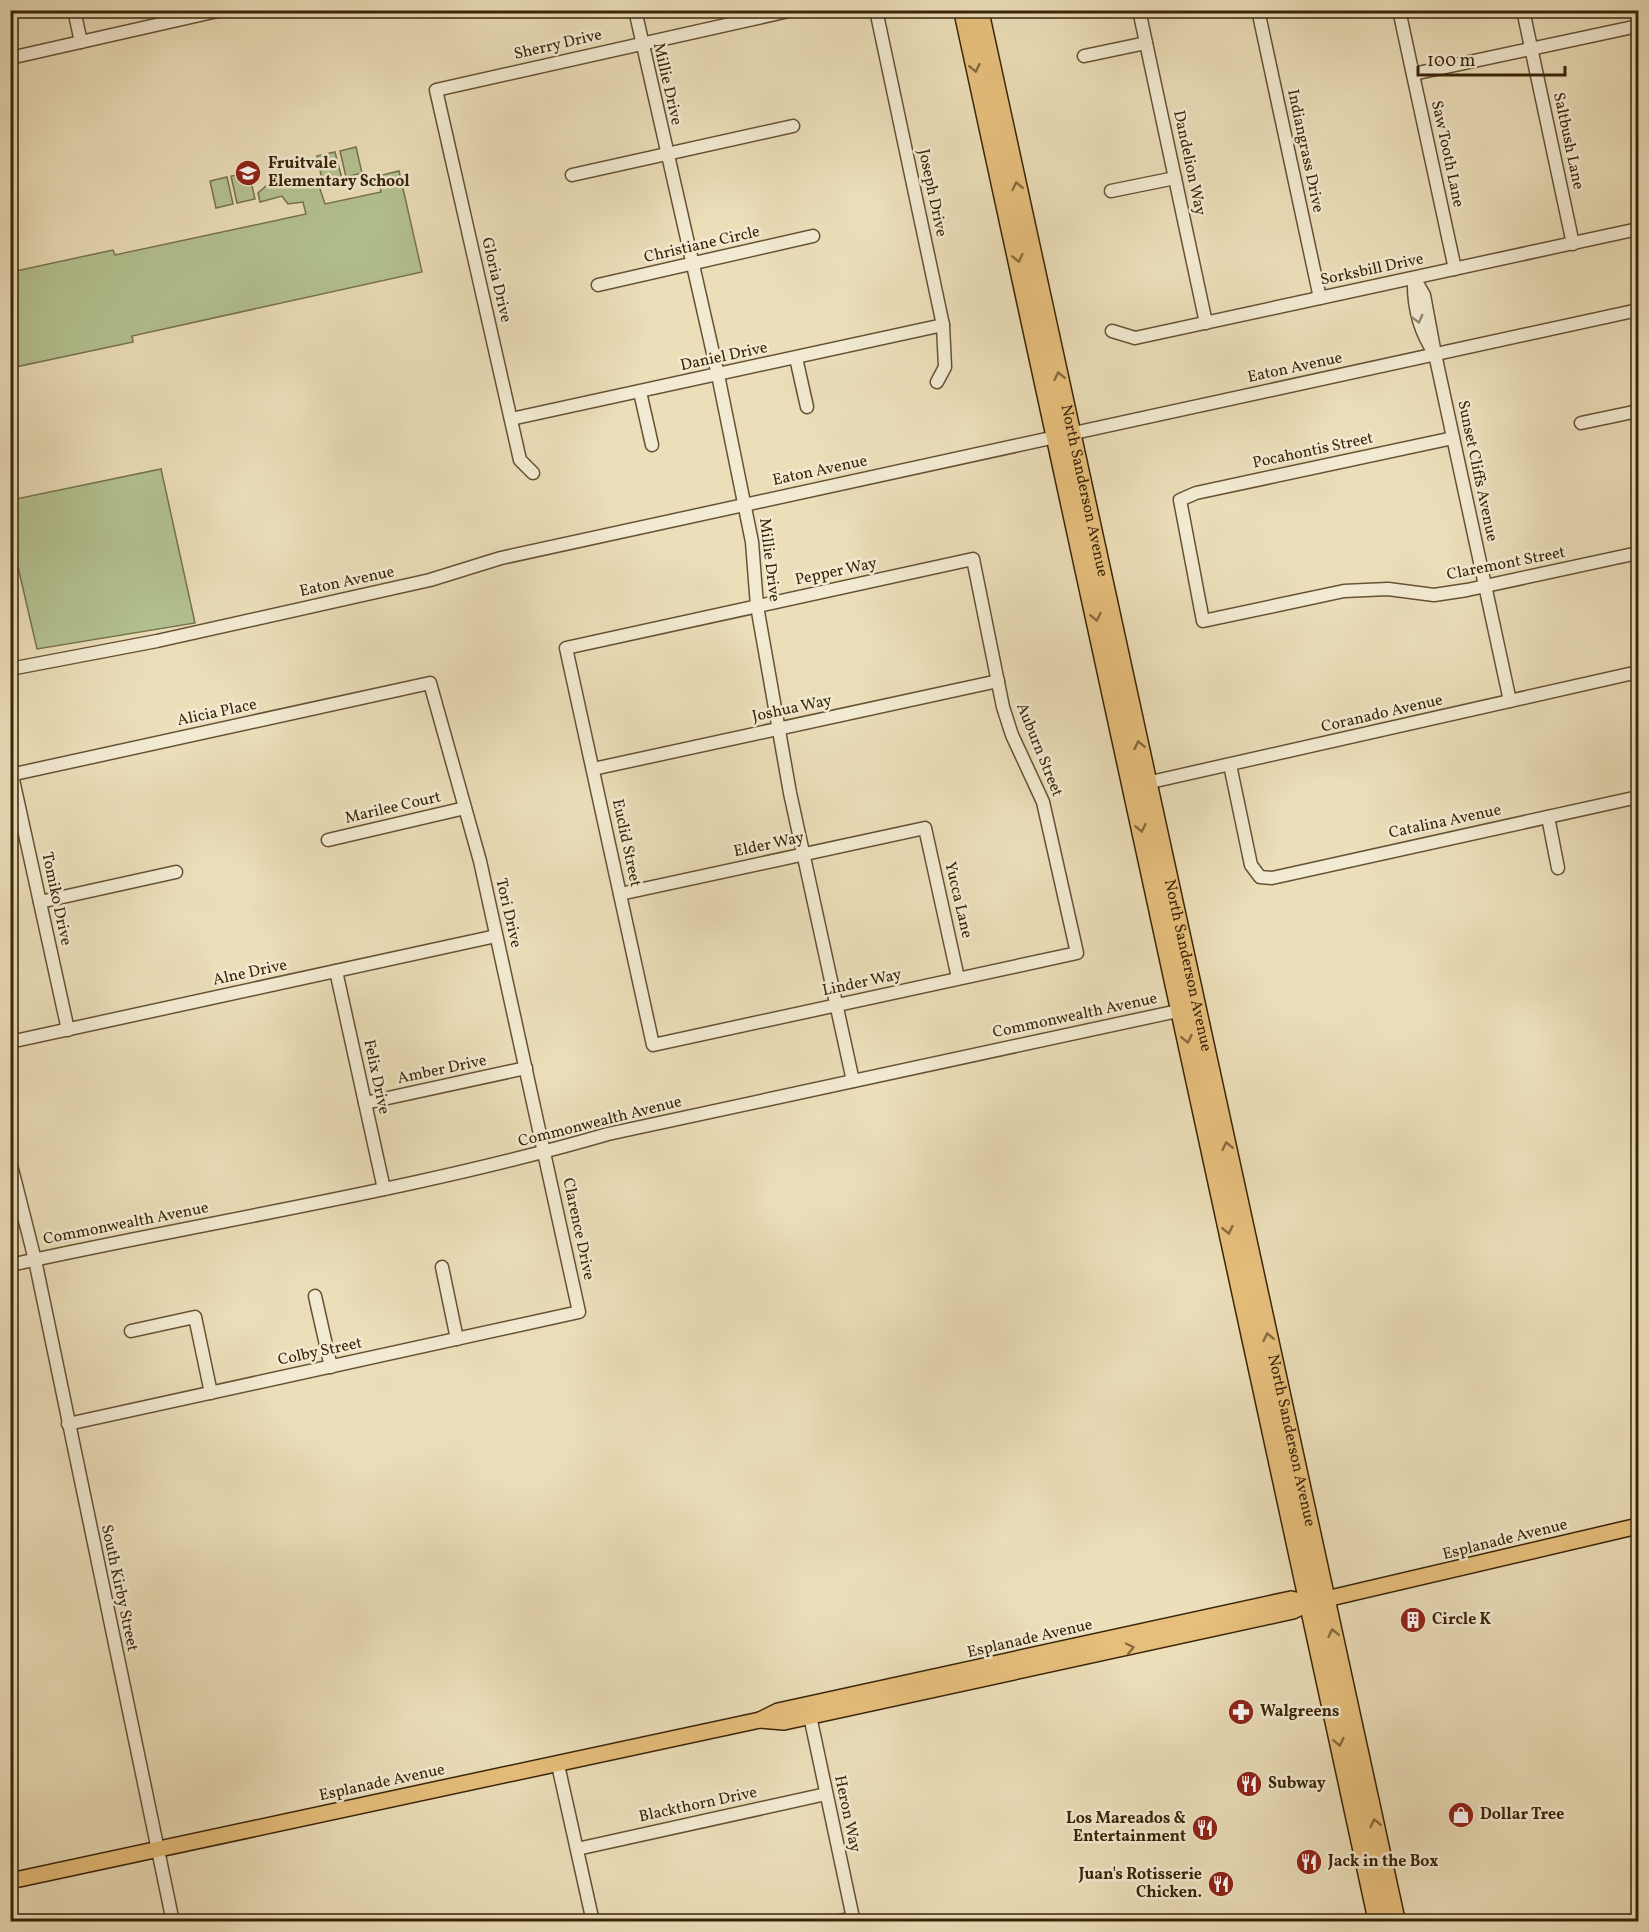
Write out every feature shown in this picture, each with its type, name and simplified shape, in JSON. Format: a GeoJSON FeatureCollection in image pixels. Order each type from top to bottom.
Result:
{"type":"FeatureCollection","features":[{"type":"Feature","properties":{"kind":"highway","name":"North Sanderson Avenue"},"geometry":{"type":"LineString","coordinates":[[963,10],[1064,435]]}},
{"type":"Feature","properties":{"kind":"highway","name":"North Sanderson Avenue"},"geometry":{"type":"LineString","coordinates":[[979,10],[1064,435],[1317,1601],[1378,1922]]}},
{"type":"Feature","properties":{"kind":"highway","name":"North Sanderson Avenue"},"geometry":{"type":"LineString","coordinates":[[1317,1601],[1396,1922]]}},
{"type":"Feature","properties":{"kind":"main road","name":"Esplanade Avenue"},"geometry":{"type":"LineString","coordinates":[[760,1720],[784,1722],[1165,1640],[1293,1611],[1317,1601],[1638,1526]]}},
{"type":"Feature","properties":{"kind":"main road","name":"Esplanade Avenue"},"geometry":{"type":"LineString","coordinates":[[10,1881],[157,1848],[558,1765],[760,1720],[778,1711],[1291,1599],[1317,1601]]}},
{"type":"Feature","properties":{"kind":"street"},"geometry":{"type":"LineString","coordinates":[[74,10],[81,42]]}},
{"type":"Feature","properties":{"kind":"street"},"geometry":{"type":"LineString","coordinates":[[10,58],[222,10]]}},
{"type":"Feature","properties":{"kind":"street","name":"Millie Drive"},"geometry":{"type":"LineString","coordinates":[[635,10],[718,375],[752,542],[757,606],[803,854],[853,1081]]}},
{"type":"Feature","properties":{"kind":"street","name":"Sherry Drive"},"geometry":{"type":"LineString","coordinates":[[436,90],[793,10]]}},
{"type":"Feature","properties":{"kind":"street","name":"Joseph Drive"},"geometry":{"type":"LineString","coordinates":[[876,10],[943,325],[945,367],[938,382]]}},
{"type":"Feature","properties":{"kind":"street","name":"Dandelion Way"},"geometry":{"type":"LineString","coordinates":[[1139,10],[1206,323]]}},
{"type":"Feature","properties":{"kind":"street","name":"Indiangrass Drive"},"geometry":{"type":"LineString","coordinates":[[1258,10],[1320,298]]}},
{"type":"Feature","properties":{"kind":"street","name":"Saw Tooth Lane"},"geometry":{"type":"LineString","coordinates":[[1399,10],[1455,269]]}},
{"type":"Feature","properties":{"kind":"street","name":"Saltbush Lane"},"geometry":{"type":"LineString","coordinates":[[1523,10],[1573,244]]}},
{"type":"Feature","properties":{"kind":"street"},"geometry":{"type":"LineString","coordinates":[[1413,74],[1638,26]]}},
{"type":"Feature","properties":{"kind":"street"},"geometry":{"type":"LineString","coordinates":[[1084,56],[1146,43]]}},
{"type":"Feature","properties":{"kind":"street","name":"Gloria Drive"},"geometry":{"type":"LineString","coordinates":[[436,90],[520,460],[533,473]]}},
{"type":"Feature","properties":{"kind":"street"},"geometry":{"type":"LineString","coordinates":[[572,175],[793,126]]}},
{"type":"Feature","properties":{"kind":"street"},"geometry":{"type":"LineString","coordinates":[[1111,192],[1175,178]]}},
{"type":"Feature","properties":{"kind":"street","name":"Sorksbill Drive"},"geometry":{"type":"LineString","coordinates":[[1112,331],[1135,338],[1638,229]]}},
{"type":"Feature","properties":{"kind":"street","name":"Christiane Circle"},"geometry":{"type":"LineString","coordinates":[[598,285],[813,236]]}},
{"type":"Feature","properties":{"kind":"street","name":"Sunset Cliffs Avenue"},"geometry":{"type":"LineString","coordinates":[[1414,278],[1424,295],[1510,701]]}},
{"type":"Feature","properties":{"kind":"street","name":"Eaton Avenue"},"geometry":{"type":"LineString","coordinates":[[10,669],[157,641],[385,591],[501,558],[1638,310]]}},
{"type":"Feature","properties":{"kind":"street","name":"Daniel Drive"},"geometry":{"type":"LineString","coordinates":[[511,419],[943,325]]}},
{"type":"Feature","properties":{"kind":"street"},"geometry":{"type":"LineString","coordinates":[[796,358],[807,407]]}},
{"type":"Feature","properties":{"kind":"street"},"geometry":{"type":"LineString","coordinates":[[640,392],[652,445]]}},
{"type":"Feature","properties":{"kind":"street"},"geometry":{"type":"LineString","coordinates":[[1581,423],[1638,411]]}},
{"type":"Feature","properties":{"kind":"street","name":"Pocahontis Street"},"geometry":{"type":"LineString","coordinates":[[1203,621],[1180,500],[1196,493],[1453,438]]}},
{"type":"Feature","properties":{"kind":"street","name":"Claremont Street"},"geometry":{"type":"LineString","coordinates":[[1203,621],[1344,591],[1388,589],[1434,595],[1485,587],[1638,553]]}},
{"type":"Feature","properties":{"kind":"street","name":"Pepper Way"},"geometry":{"type":"LineString","coordinates":[[566,648],[973,559]]}},
{"type":"Feature","properties":{"kind":"street","name":"Auburn Street"},"geometry":{"type":"LineString","coordinates":[[973,559],[998,681],[1012,735],[1037,787],[1047,816],[1077,953]]}},
{"type":"Feature","properties":{"kind":"street","name":"Euclid Street"},"geometry":{"type":"LineString","coordinates":[[566,648],[653,1045]]}},
{"type":"Feature","properties":{"kind":"street","name":"Coranado Avenue"},"geometry":{"type":"LineString","coordinates":[[1140,785],[1638,672]]}},
{"type":"Feature","properties":{"kind":"street","name":"Joshua Way"},"geometry":{"type":"LineString","coordinates":[[593,769],[998,681]]}},
{"type":"Feature","properties":{"kind":"street","name":"Alicia Place"},"geometry":{"type":"LineString","coordinates":[[11,775],[430,683]]}},
{"type":"Feature","properties":{"kind":"street","name":"Tori Drive"},"geometry":{"type":"LineString","coordinates":[[430,683],[465,808],[544,1153]]}},
{"type":"Feature","properties":{"kind":"street","name":"Catalina Avenue"},"geometry":{"type":"LineString","coordinates":[[1230,765],[1251,865],[1260,877],[1272,878],[1638,797]]}},
{"type":"Feature","properties":{"kind":"street","name":"Tomiko Drive"},"geometry":{"type":"LineString","coordinates":[[11,775],[68,1030]]}},
{"type":"Feature","properties":{"kind":"street","name":"Marilee Court"},"geometry":{"type":"LineString","coordinates":[[328,840],[465,808]]}},
{"type":"Feature","properties":{"kind":"street"},"geometry":{"type":"LineString","coordinates":[[1548,817],[1558,868]]}},
{"type":"Feature","properties":{"kind":"street","name":"Elder Way"},"geometry":{"type":"LineString","coordinates":[[620,894],[925,828]]}},
{"type":"Feature","properties":{"kind":"street","name":"Yucca Lane"},"geometry":{"type":"LineString","coordinates":[[925,828],[958,978]]}},
{"type":"Feature","properties":{"kind":"street"},"geometry":{"type":"LineString","coordinates":[[40,902],[176,872]]}},
{"type":"Feature","properties":{"kind":"street","name":"Alne Drive"},"geometry":{"type":"LineString","coordinates":[[10,1042],[496,936]]}},
{"type":"Feature","properties":{"kind":"street","name":"Linder Way"},"geometry":{"type":"LineString","coordinates":[[653,1045],[1077,953]]}},
{"type":"Feature","properties":{"kind":"street","name":"Felix Drive"},"geometry":{"type":"LineString","coordinates":[[336,971],[384,1189]]}},
{"type":"Feature","properties":{"kind":"street","name":"Commonwealth Avenue"},"geometry":{"type":"LineString","coordinates":[[10,1265],[384,1189],[544,1153],[608,1134],[1189,1008]]}},
{"type":"Feature","properties":{"kind":"street","name":"Amber Drive"},"geometry":{"type":"LineString","coordinates":[[365,1103],[526,1068]]}},
{"type":"Feature","properties":{"kind":"street","name":"Clarence Drive"},"geometry":{"type":"LineString","coordinates":[[544,1153],[579,1312]]}},
{"type":"Feature","properties":{"kind":"street","name":"South Kirby Street"},"geometry":{"type":"LineString","coordinates":[[10,1161],[35,1260],[173,1922]]}},
{"type":"Feature","properties":{"kind":"street"},"geometry":{"type":"LineString","coordinates":[[442,1267],[457,1339]]}},
{"type":"Feature","properties":{"kind":"street"},"geometry":{"type":"LineString","coordinates":[[315,1296],[331,1366]]}},
{"type":"Feature","properties":{"kind":"street","name":"Colby Street"},"geometry":{"type":"LineString","coordinates":[[68,1425],[579,1312]]}},
{"type":"Feature","properties":{"kind":"street"},"geometry":{"type":"LineString","coordinates":[[131,1331],[195,1317],[211,1393]]}},
{"type":"Feature","properties":{"kind":"street","name":"Heron Way"},"geometry":{"type":"LineString","coordinates":[[810,1716],[853,1918],[836,1922]]}},
{"type":"Feature","properties":{"kind":"street"},"geometry":{"type":"LineString","coordinates":[[558,1765],[593,1922]]}},
{"type":"Feature","properties":{"kind":"street","name":"Blackthorn Drive"},"geometry":{"type":"LineString","coordinates":[[577,1849],[826,1794]]}},
{"type":"Feature","properties":{"kind":"green space"},"geometry":{"type":"Polygon","coordinates":[[[356,147],[362,173],[346,177],[340,151],[356,147]]]}},
{"type":"Feature","properties":{"kind":"green space"},"geometry":{"type":"Polygon","coordinates":[[[335,152],[342,179],[323,184],[317,156],[335,152]]]}},
{"type":"Feature","properties":{"kind":"green space"},"geometry":{"type":"Polygon","coordinates":[[[399,171],[422,272],[132,336],[133,342],[11,368],[11,272],[113,250],[115,255],[306,214],[303,202],[288,204],[282,196],[260,202],[258,193],[266,186],[316,177],[325,204],[381,192],[378,176],[399,171]]]}},
{"type":"Feature","properties":{"kind":"green space"},"geometry":{"type":"Polygon","coordinates":[[[249,173],[255,199],[237,203],[231,176],[249,173]]]}},
{"type":"Feature","properties":{"kind":"green space"},"geometry":{"type":"Polygon","coordinates":[[[227,177],[233,204],[216,208],[210,181],[227,177]]]}},
{"type":"Feature","properties":{"kind":"green space"},"geometry":{"type":"Polygon","coordinates":[[[161,469],[195,623],[37,649],[18,567],[11,567],[11,500],[161,469]]]}},
{"type":"Feature","properties":{"kind":"place","name":"Fruitvale Elementary School"},"geometry":{"type":"Point","coordinates":[248,173]}},
{"type":"Feature","properties":{"kind":"place","name":"Circle K"},"geometry":{"type":"Point","coordinates":[1413,1620]}},
{"type":"Feature","properties":{"kind":"place","name":"Walgreens"},"geometry":{"type":"Point","coordinates":[1241,1712]}},
{"type":"Feature","properties":{"kind":"place","name":"Subway"},"geometry":{"type":"Point","coordinates":[1249,1784]}},
{"type":"Feature","properties":{"kind":"place","name":"Dollar Tree"},"geometry":{"type":"Point","coordinates":[1461,1815]}},
{"type":"Feature","properties":{"kind":"place","name":"Los Mareados & Entertainment"},"geometry":{"type":"Point","coordinates":[1205,1828]}},
{"type":"Feature","properties":{"kind":"place","name":"Jack in the Box"},"geometry":{"type":"Point","coordinates":[1309,1862]}},
{"type":"Feature","properties":{"kind":"place","name":"Juan's Rotisserie Chicken."},"geometry":{"type":"Point","coordinates":[1221,1884]}}]}
